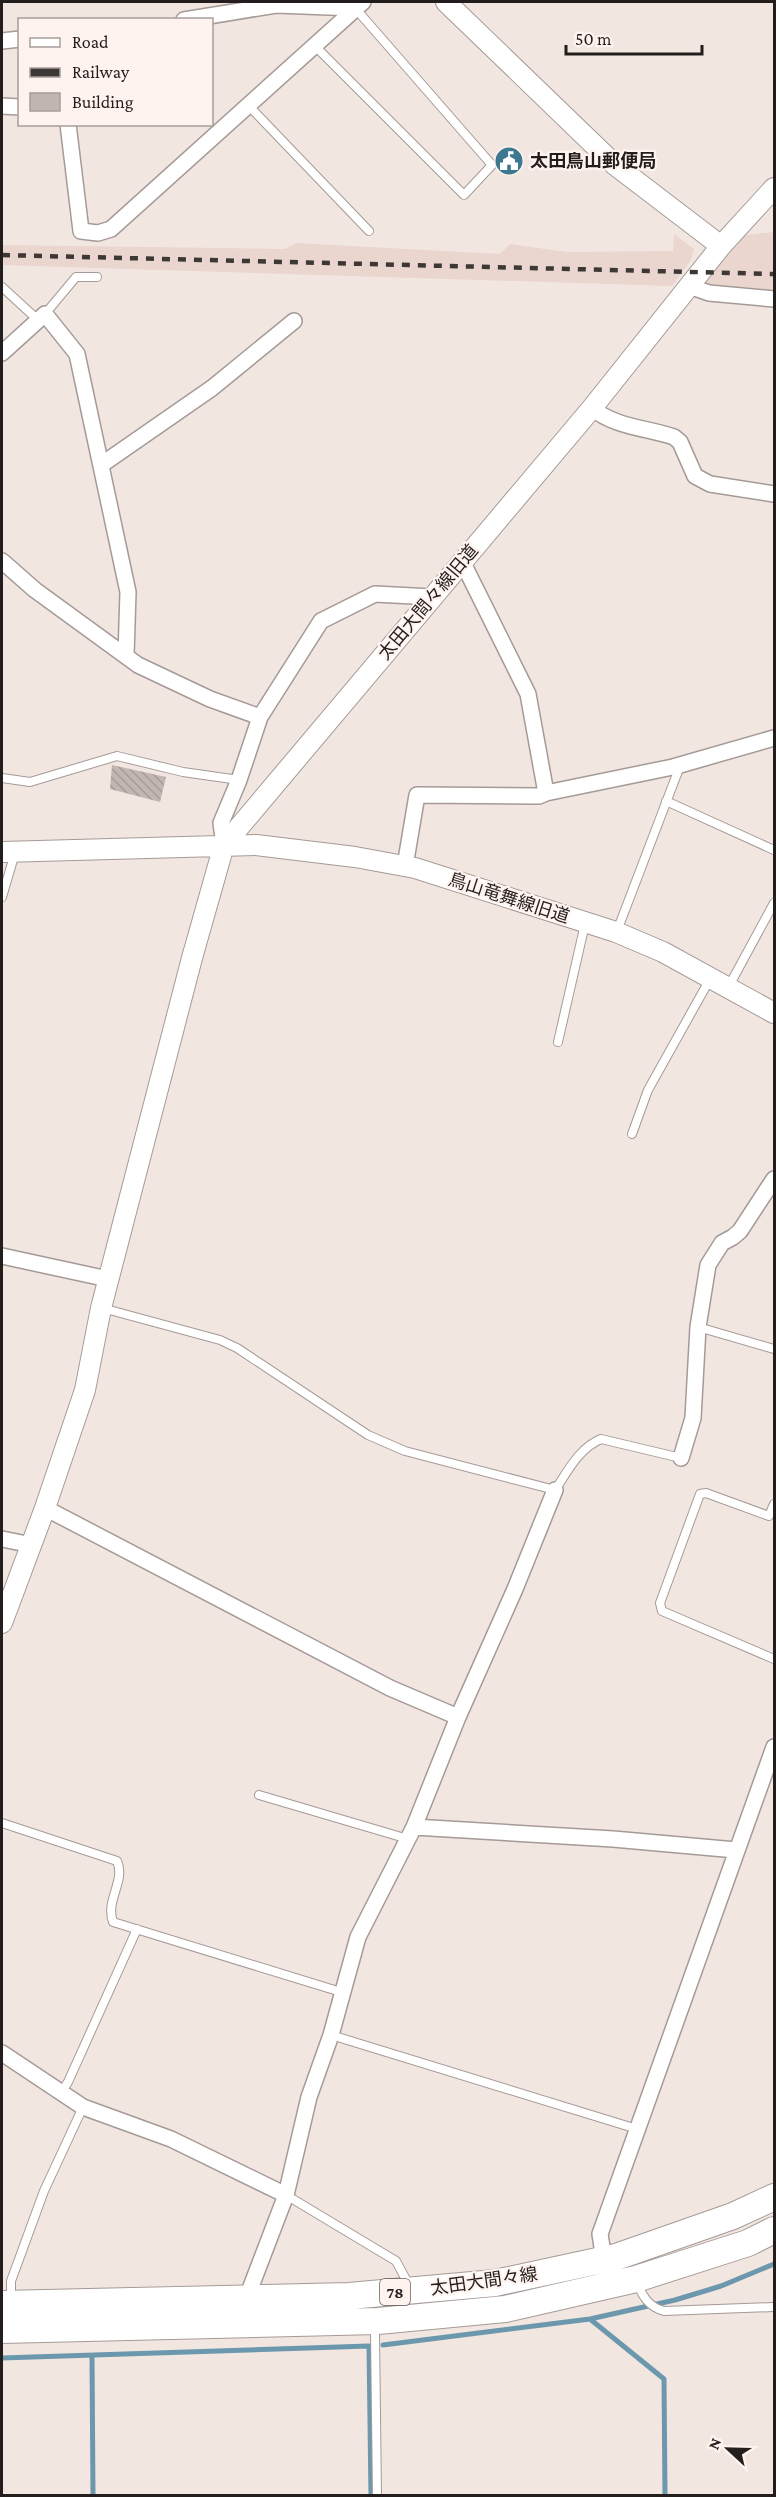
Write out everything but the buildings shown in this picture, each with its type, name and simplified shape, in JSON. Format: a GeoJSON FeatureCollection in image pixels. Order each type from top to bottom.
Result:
{"type":"FeatureCollection","features":[{"type":"Feature","properties":{"kind":"main road","name":"太田大間々線"},"geometry":{"type":"LineString","coordinates":[[6,2304],[349,2296],[495,2283],[604,2260],[733,2216],[774,2197]]}},
{"type":"Feature","properties":{"kind":"main road","name":"太田大間々線"},"geometry":{"type":"LineString","coordinates":[[2,2330],[378,2321],[506,2309],[636,2279],[748,2243],[774,2230]]}},
{"type":"Feature","properties":{"kind":"street"},"geometry":{"type":"LineString","coordinates":[[446,2],[615,165],[721,246]]}},
{"type":"Feature","properties":{"kind":"street"},"geometry":{"type":"LineString","coordinates":[[196,18],[276,5],[359,5]]}},
{"type":"Feature","properties":{"kind":"street"},"geometry":{"type":"LineString","coordinates":[[68,126],[81,231],[98,233],[111,229],[359,5]]}},
{"type":"Feature","properties":{"kind":"street"},"geometry":{"type":"LineString","coordinates":[[2,41],[18,39]]}},
{"type":"Feature","properties":{"kind":"street"},"geometry":{"type":"LineString","coordinates":[[2,106],[18,107]]}},
{"type":"Feature","properties":{"kind":"street","name":"太田大間々線旧道"},"geometry":{"type":"LineString","coordinates":[[224,845],[592,408],[721,246],[774,188]]}},
{"type":"Feature","properties":{"kind":"street"},"geometry":{"type":"LineString","coordinates":[[689,286],[710,293],[774,299]]}},
{"type":"Feature","properties":{"kind":"street"},"geometry":{"type":"LineString","coordinates":[[2,353],[41,317],[77,354],[128,592],[126,656]]}},
{"type":"Feature","properties":{"kind":"street"},"geometry":{"type":"LineString","coordinates":[[101,465],[212,388],[294,321]]}},
{"type":"Feature","properties":{"kind":"street"},"geometry":{"type":"LineString","coordinates":[[592,408],[601,416],[615,421],[674,437],[680,442],[695,476],[710,484],[774,494]]}},
{"type":"Feature","properties":{"kind":"street"},"geometry":{"type":"LineString","coordinates":[[2,561],[35,590],[138,665],[210,699],[260,717]]}},
{"type":"Feature","properties":{"kind":"street"},"geometry":{"type":"LineString","coordinates":[[462,561],[528,694],[546,793]]}},
{"type":"Feature","properties":{"kind":"street"},"geometry":{"type":"LineString","coordinates":[[2,1623],[32,1545],[85,1390],[108,1279],[224,845],[221,824],[239,780],[260,717],[321,621],[375,594],[432,597]]}},
{"type":"Feature","properties":{"kind":"street"},"geometry":{"type":"LineString","coordinates":[[405,866],[417,795],[539,796],[680,764],[774,738]]}},
{"type":"Feature","properties":{"kind":"street","name":"鳥山竜舞線旧道"},"geometry":{"type":"LineString","coordinates":[[224,845],[256,844],[405,866],[616,932],[663,952],[774,1013]]}},
{"type":"Feature","properties":{"kind":"street"},"geometry":{"type":"LineString","coordinates":[[9,851],[224,845]]}},
{"type":"Feature","properties":{"kind":"street"},"geometry":{"type":"LineString","coordinates":[[681,1458],[693,1418],[698,1327],[708,1265],[717,1248],[740,1231],[774,1179]]}},
{"type":"Feature","properties":{"kind":"street"},"geometry":{"type":"LineString","coordinates":[[2,1256],[108,1279]]}},
{"type":"Feature","properties":{"kind":"street"},"geometry":{"type":"LineString","coordinates":[[247,2297],[286,2195],[309,2097],[331,2036],[341,1992],[358,1937],[411,1833],[555,1490]]}},
{"type":"Feature","properties":{"kind":"street"},"geometry":{"type":"LineString","coordinates":[[45,1508],[390,1688],[458,1717]]}},
{"type":"Feature","properties":{"kind":"street"},"geometry":{"type":"LineString","coordinates":[[2,1539],[32,1545]]}},
{"type":"Feature","properties":{"kind":"street"},"geometry":{"type":"LineString","coordinates":[[604,2260],[600,2234],[774,1747]]}},
{"type":"Feature","properties":{"kind":"street"},"geometry":{"type":"LineString","coordinates":[[411,1833],[590,1838],[736,1850]]}},
{"type":"Feature","properties":{"kind":"street"},"geometry":{"type":"LineString","coordinates":[[2,2053],[83,2107],[171,2139],[286,2195]]}},
{"type":"Feature","properties":{"kind":"lane"},"geometry":{"type":"LineString","coordinates":[[314,45],[464,195],[492,165],[359,5]]}},
{"type":"Feature","properties":{"kind":"lane"},"geometry":{"type":"LineString","coordinates":[[248,105],[369,231]]}},
{"type":"Feature","properties":{"kind":"lane"},"geometry":{"type":"LineString","coordinates":[[2,287],[41,317],[76,277],[97,277]]}},
{"type":"Feature","properties":{"kind":"lane"},"geometry":{"type":"LineString","coordinates":[[2,778],[30,782],[117,756],[183,772],[239,780]]}},
{"type":"Feature","properties":{"kind":"lane"},"geometry":{"type":"LineString","coordinates":[[616,932],[680,764]]}},
{"type":"Feature","properties":{"kind":"lane"},"geometry":{"type":"LineString","coordinates":[[666,801],[774,850]]}},
{"type":"Feature","properties":{"kind":"lane"},"geometry":{"type":"LineString","coordinates":[[2,897],[9,851]]}},
{"type":"Feature","properties":{"kind":"lane"},"geometry":{"type":"LineString","coordinates":[[632,1134],[648,1090],[774,903]]}},
{"type":"Feature","properties":{"kind":"lane"},"geometry":{"type":"LineString","coordinates":[[558,1042],[586,922]]}},
{"type":"Feature","properties":{"kind":"lane"},"geometry":{"type":"LineString","coordinates":[[101,1308],[220,1340],[237,1348],[368,1435],[405,1451],[555,1490],[581,1452],[590,1443],[601,1439],[681,1458]]}},
{"type":"Feature","properties":{"kind":"lane"},"geometry":{"type":"LineString","coordinates":[[698,1327],[774,1349]]}},
{"type":"Feature","properties":{"kind":"lane"},"geometry":{"type":"LineString","coordinates":[[774,1504],[770,1516],[706,1493],[700,1494],[660,1603],[662,1611],[774,1659]]}},
{"type":"Feature","properties":{"kind":"lane"},"geometry":{"type":"LineString","coordinates":[[259,1795],[411,1833]]}},
{"type":"Feature","properties":{"kind":"lane"},"geometry":{"type":"LineString","coordinates":[[2,1823],[117,1861],[120,1869],[109,1911],[114,1922],[341,1992]]}},
{"type":"Feature","properties":{"kind":"lane"},"geometry":{"type":"LineString","coordinates":[[61,2093],[137,1929]]}},
{"type":"Feature","properties":{"kind":"lane"},"geometry":{"type":"LineString","coordinates":[[331,2036],[637,2129]]}},
{"type":"Feature","properties":{"kind":"lane"},"geometry":{"type":"LineString","coordinates":[[6,2304],[11,2281],[36,2213],[83,2107]]}},
{"type":"Feature","properties":{"kind":"lane"},"geometry":{"type":"LineString","coordinates":[[286,2195],[396,2261],[412,2291]]}},
{"type":"Feature","properties":{"kind":"lane"},"geometry":{"type":"LineString","coordinates":[[636,2279],[647,2302],[664,2311],[774,2307]]}},
{"type":"Feature","properties":{"kind":"lane"},"geometry":{"type":"LineString","coordinates":[[377,2496],[375,2334],[378,2321]]}},
{"type":"Feature","properties":{"kind":"shaded area"},"geometry":{"type":"Polygon","coordinates":[[[774,232],[774,292],[705,285],[704,282],[746,235],[774,232]]]}},
{"type":"Feature","properties":{"kind":"shaded area"},"geometry":{"type":"Polygon","coordinates":[[[674,234],[694,249],[691,260],[672,286],[2,265],[2,245],[285,249],[296,243],[500,254],[510,244],[567,252],[673,251],[674,234]]]}},
{"type":"Feature","properties":{"kind":"waterway"},"geometry":{"type":"LineString","coordinates":[[590,2319],[675,2300],[721,2286],[774,2264]]}},
{"type":"Feature","properties":{"kind":"waterway"},"geometry":{"type":"LineString","coordinates":[[383,2345],[590,2319],[664,2379],[665,2496]]}},
{"type":"Feature","properties":{"kind":"waterway"},"geometry":{"type":"LineString","coordinates":[[2,2358],[369,2346],[371,2496]]}},
{"type":"Feature","properties":{"kind":"waterway"},"geometry":{"type":"LineString","coordinates":[[92,2356],[93,2496]]}},
{"type":"Feature","properties":{"kind":"railway"},"geometry":{"type":"LineString","coordinates":[[2,255],[774,274]]}},
{"type":"Feature","properties":{"kind":"place","name":"太田鳥山郵便局"},"geometry":{"type":"Point","coordinates":[509,161]}}]}
